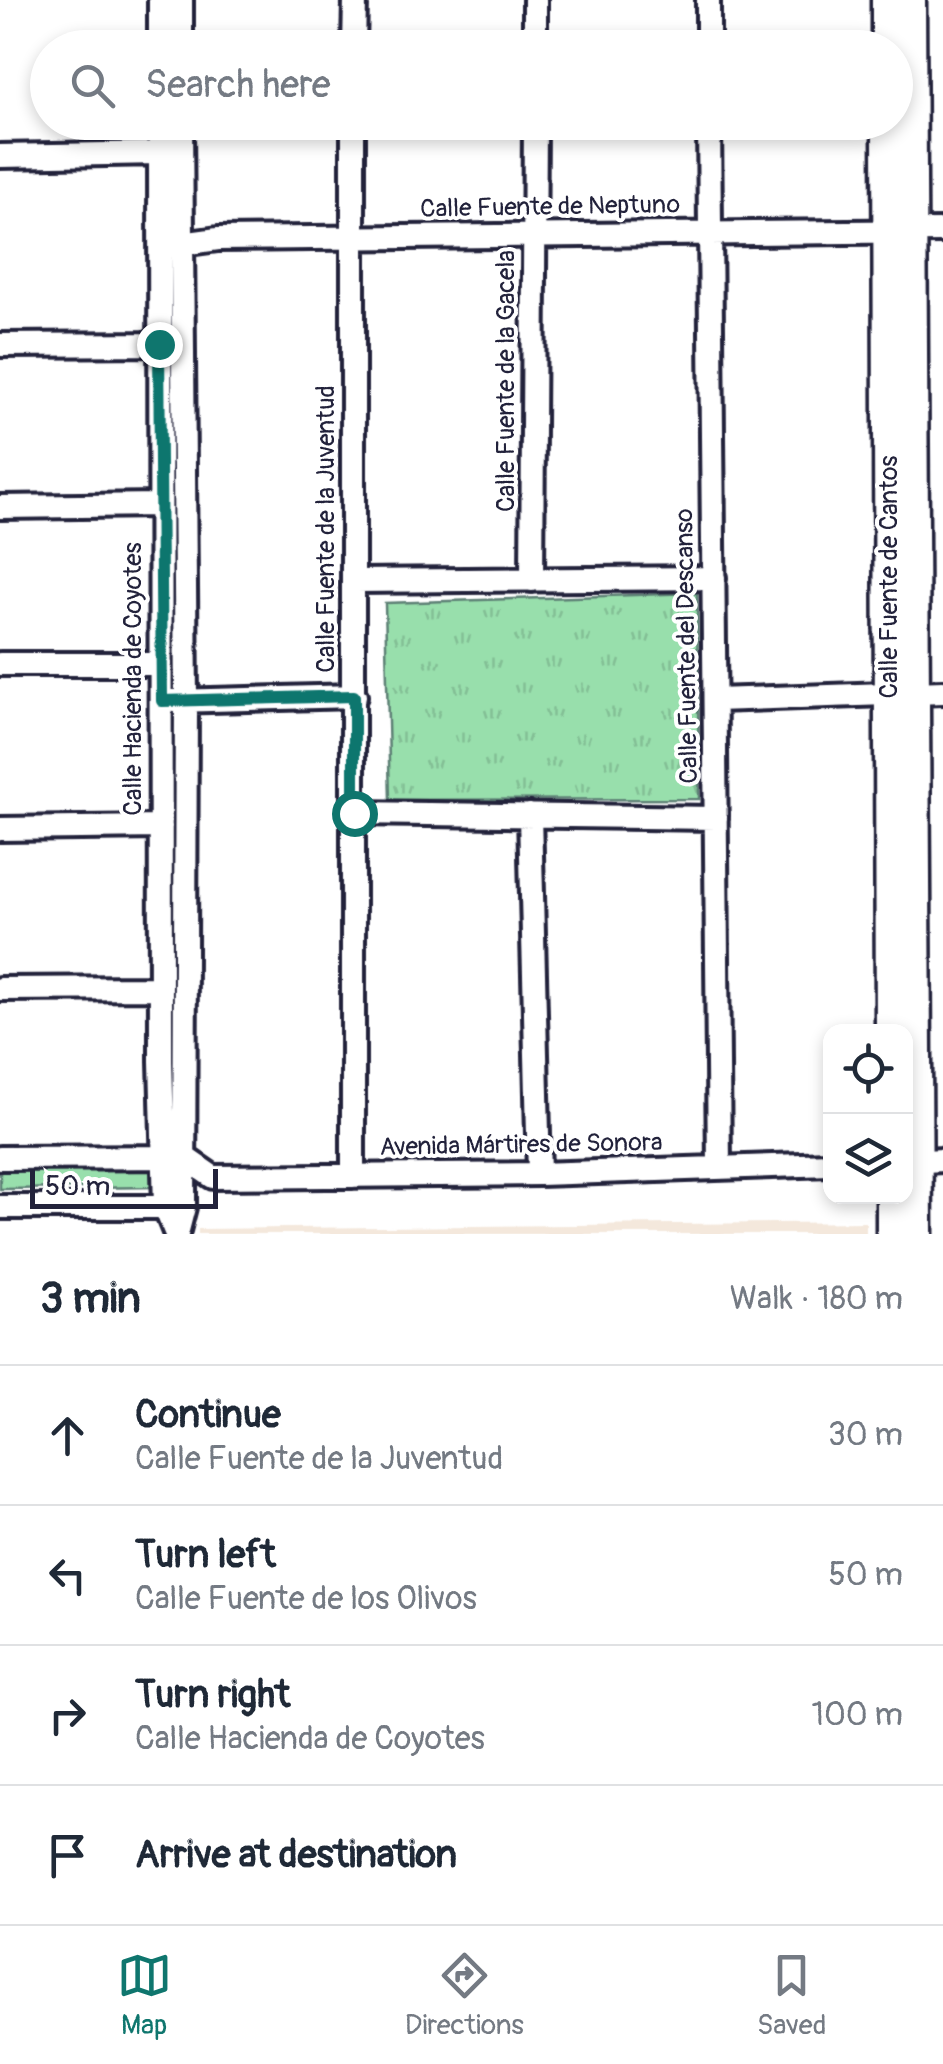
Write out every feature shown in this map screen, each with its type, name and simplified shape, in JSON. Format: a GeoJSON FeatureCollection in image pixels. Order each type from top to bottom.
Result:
{"type":"FeatureCollection","features":[{"type":"Feature","properties":{"kind":"street"},"geometry":{"type":"LineString","coordinates":[[160,0],[160,30]]}},
{"type":"Feature","properties":{"kind":"street"},"geometry":{"type":"LineString","coordinates":[[181,0],[181,30]]}},
{"type":"Feature","properties":{"kind":"street"},"geometry":{"type":"LineString","coordinates":[[355,30],[356,0]]}},
{"type":"Feature","properties":{"kind":"street"},"geometry":{"type":"LineString","coordinates":[[535,30],[536,0]]}},
{"type":"Feature","properties":{"kind":"street"},"geometry":{"type":"LineString","coordinates":[[708,0],[708,30]]}},
{"type":"Feature","properties":{"kind":"street"},"geometry":{"type":"LineString","coordinates":[[886,0],[886,30]]}},
{"type":"Feature","properties":{"kind":"street","name":"Calle Fuente de Cantos"},"geometry":{"type":"LineString","coordinates":[[910,30],[911,0]]}},
{"type":"Feature","properties":{"kind":"street","name":"Calle Hacienda de Coyotes"},"geometry":{"type":"LineString","coordinates":[[160,140],[171,245],[186,701],[174,1157],[176,1234]]}},
{"type":"Feature","properties":{"kind":"street","name":"Calle Hacienda de Coyotes"},"geometry":{"type":"LineString","coordinates":[[174,1157],[160,988],[159,344],[180,140]]}},
{"type":"Feature","properties":{"kind":"street","name":"Calle Fuente de la Juventud"},"geometry":{"type":"LineString","coordinates":[[353,140],[353,1176]]}},
{"type":"Feature","properties":{"kind":"street","name":"Calle Fuente de la Gacela"},"geometry":{"type":"LineString","coordinates":[[532,580],[535,140]]}},
{"type":"Feature","properties":{"kind":"street","name":"Calle Fuente del Descanso"},"geometry":{"type":"LineString","coordinates":[[709,140],[720,1168]]}},
{"type":"Feature","properties":{"kind":"street","name":"Calle Fuente de Cantos"},"geometry":{"type":"LineString","coordinates":[[889,140],[900,232]]}},
{"type":"Feature","properties":{"kind":"street","name":"Calle Fuente de Cantos"},"geometry":{"type":"LineString","coordinates":[[904,140],[900,232],[902,694],[922,1161],[918,1234]]}},
{"type":"Feature","properties":{"kind":"street"},"geometry":{"type":"LineString","coordinates":[[0,156],[160,153]]}},
{"type":"Feature","properties":{"kind":"street","name":"Calle Fuente de Neptuno"},"geometry":{"type":"LineString","coordinates":[[171,245],[350,236],[943,231]]}},
{"type":"Feature","properties":{"kind":"street"},"geometry":{"type":"LineString","coordinates":[[0,345],[159,344]]}},
{"type":"Feature","properties":{"kind":"street"},"geometry":{"type":"LineString","coordinates":[[0,506],[160,505]]}},
{"type":"Feature","properties":{"kind":"street"},"geometry":{"type":"LineString","coordinates":[[355,581],[714,578]]}},
{"type":"Feature","properties":{"kind":"street"},"geometry":{"type":"LineString","coordinates":[[0,664],[161,664]]}},
{"type":"Feature","properties":{"kind":"street"},"geometry":{"type":"LineString","coordinates":[[715,700],[943,692]]}},
{"type":"Feature","properties":{"kind":"street","name":"Calle Fuente de Cantos"},"geometry":{"type":"LineString","coordinates":[[890,1024],[902,694]]}},
{"type":"Feature","properties":{"kind":"street"},"geometry":{"type":"LineString","coordinates":[[162,701],[354,696]]}},
{"type":"Feature","properties":{"kind":"street"},"geometry":{"type":"LineString","coordinates":[[354,813],[716,818]]}},
{"type":"Feature","properties":{"kind":"street"},"geometry":{"type":"LineString","coordinates":[[530,815],[538,1174]]}},
{"type":"Feature","properties":{"kind":"street"},"geometry":{"type":"LineString","coordinates":[[0,829],[161,827]]}},
{"type":"Feature","properties":{"kind":"street"},"geometry":{"type":"LineString","coordinates":[[0,989],[160,988]]}},
{"type":"Feature","properties":{"kind":"street"},"geometry":{"type":"LineString","coordinates":[[0,1158],[174,1157],[214,1177],[175,1207],[0,1207]]}},
{"type":"Feature","properties":{"kind":"street","name":"Avenida Mártires de Sonora"},"geometry":{"type":"LineString","coordinates":[[214,1177],[538,1174],[823,1164]]}},
{"type":"Feature","properties":{"kind":"street"},"geometry":{"type":"LineString","coordinates":[[891,1204],[892,1234]]}},
{"type":"Feature","properties":{"kind":"shaded area"},"geometry":{"type":"Polygon","coordinates":[[[866,1222],[866,1234],[198,1234],[198,1229],[866,1222]]]}},
{"type":"Feature","properties":{"kind":"green space"},"geometry":{"type":"Polygon","coordinates":[[[697,593],[699,799],[390,800],[385,603],[697,593]]]}},
{"type":"Feature","properties":{"kind":"green space"},"geometry":{"type":"Polygon","coordinates":[[[156,1166],[157,1187],[0,1189],[0,1168],[156,1166]]]}},
{"type":"Feature","properties":{"kind":"route"},"geometry":{"type":"LineString","coordinates":[[159,344],[162,701],[354,696],[354,813]]}}]}
